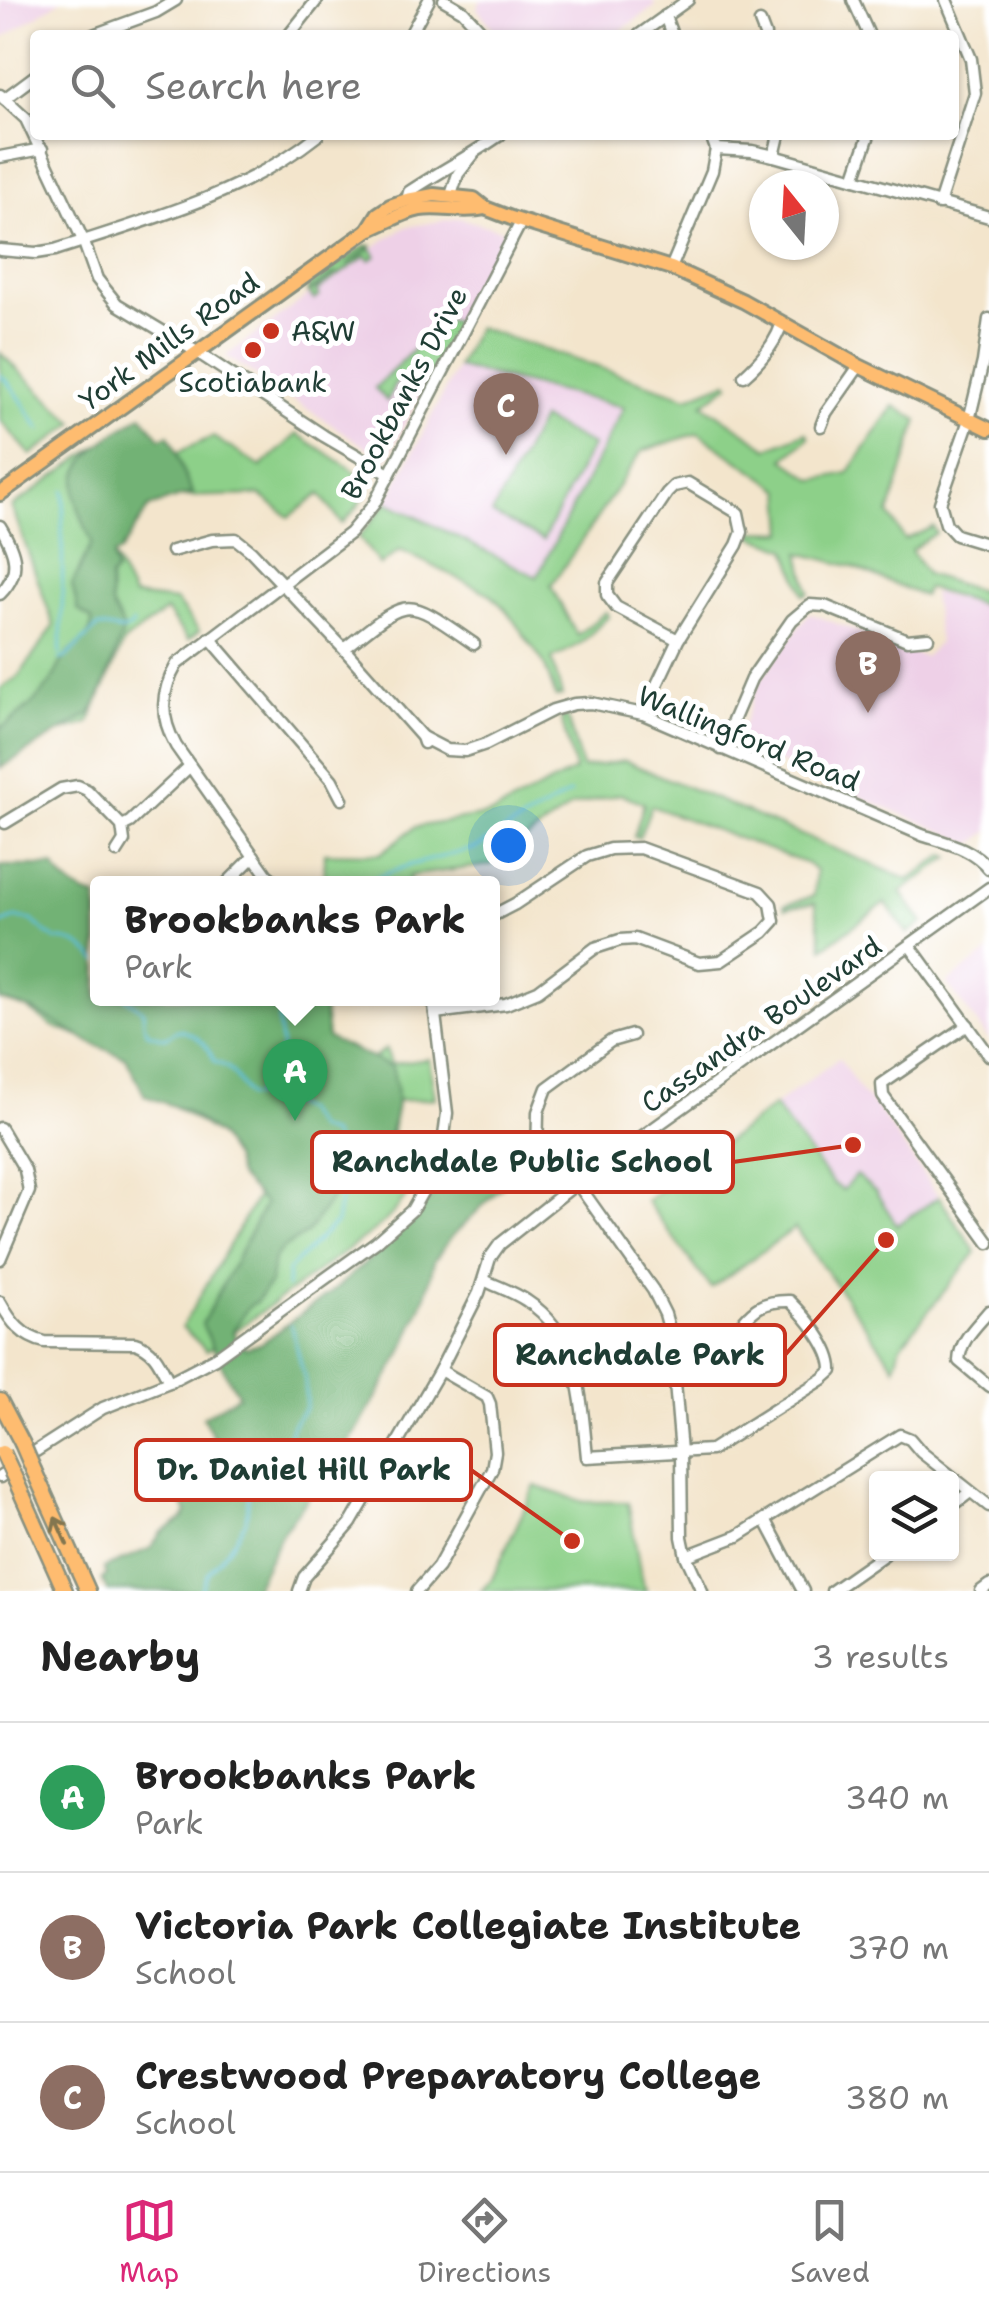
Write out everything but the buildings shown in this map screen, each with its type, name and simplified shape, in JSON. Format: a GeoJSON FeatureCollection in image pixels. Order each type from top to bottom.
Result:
{"type":"FeatureCollection","features":[{"type":"Feature","properties":{"kind":"highway"},"geometry":{"type":"LineString","coordinates":[[0,1401],[88,1591]]}},
{"type":"Feature","properties":{"kind":"highway"},"geometry":{"type":"LineString","coordinates":[[1,1451],[6,1478],[65,1591]]}},
{"type":"Feature","properties":{"kind":"main road"},"geometry":{"type":"LineString","coordinates":[[407,200],[434,195],[471,212],[485,208],[671,268],[743,301],[859,366],[989,429]]}},
{"type":"Feature","properties":{"kind":"main road","name":"York Mills Road"},"geometry":{"type":"LineString","coordinates":[[368,230],[378,214],[407,200]]}},
{"type":"Feature","properties":{"kind":"main road","name":"York Mills Road"},"geometry":{"type":"LineString","coordinates":[[0,494],[368,230],[398,216],[450,202]]}},
{"type":"Feature","properties":{"kind":"street"},"geometry":{"type":"LineString","coordinates":[[107,30],[156,12],[176,0]]}},
{"type":"Feature","properties":{"kind":"street"},"geometry":{"type":"LineString","coordinates":[[294,30],[318,0]]}},
{"type":"Feature","properties":{"kind":"street"},"geometry":{"type":"LineString","coordinates":[[413,30],[429,0]]}},
{"type":"Feature","properties":{"kind":"street"},"geometry":{"type":"LineString","coordinates":[[444,0],[463,11],[480,30]]}},
{"type":"Feature","properties":{"kind":"street"},"geometry":{"type":"LineString","coordinates":[[646,30],[688,0]]}},
{"type":"Feature","properties":{"kind":"street"},"geometry":{"type":"LineString","coordinates":[[853,0],[867,30]]}},
{"type":"Feature","properties":{"kind":"street"},"geometry":{"type":"LineString","coordinates":[[946,0],[959,30]]}},
{"type":"Feature","properties":{"kind":"street"},"geometry":{"type":"LineString","coordinates":[[665,16],[670,30]]}},
{"type":"Feature","properties":{"kind":"street"},"geometry":{"type":"LineString","coordinates":[[760,22],[764,30]]}},
{"type":"Feature","properties":{"kind":"street"},"geometry":{"type":"LineString","coordinates":[[938,204],[975,93],[971,59],[959,31]]}},
{"type":"Feature","properties":{"kind":"street"},"geometry":{"type":"LineString","coordinates":[[30,79],[2,97],[30,126]]}},
{"type":"Feature","properties":{"kind":"street"},"geometry":{"type":"LineString","coordinates":[[37,140],[97,279],[117,304],[389,474]]}},
{"type":"Feature","properties":{"kind":"street"},"geometry":{"type":"LineString","coordinates":[[0,250],[45,252],[227,190],[270,168],[311,140]]}},
{"type":"Feature","properties":{"kind":"street","name":"York Mills Road"},"geometry":{"type":"LineString","coordinates":[[407,200],[409,192],[493,140]]}},
{"type":"Feature","properties":{"kind":"street"},"geometry":{"type":"LineString","coordinates":[[671,268],[712,171],[716,149],[713,140]]}},
{"type":"Feature","properties":{"kind":"street"},"geometry":{"type":"LineString","coordinates":[[774,156],[778,140]]}},
{"type":"Feature","properties":{"kind":"street"},"geometry":{"type":"LineString","coordinates":[[854,179],[866,140]]}},
{"type":"Feature","properties":{"kind":"street"},"geometry":{"type":"LineString","coordinates":[[0,157],[42,149]]}},
{"type":"Feature","properties":{"kind":"street"},"geometry":{"type":"LineString","coordinates":[[716,149],[774,156],[989,217]]}},
{"type":"Feature","properties":{"kind":"street","name":"York Mills Road"},"geometry":{"type":"LineString","coordinates":[[450,202],[458,174],[473,154]]}},
{"type":"Feature","properties":{"kind":"street","name":"Brookbanks Drive"},"geometry":{"type":"LineString","coordinates":[[269,876],[176,746],[163,713],[165,688],[177,664],[350,533],[374,504],[522,222]]}},
{"type":"Feature","properties":{"kind":"street"},"geometry":{"type":"LineString","coordinates":[[989,320],[986,362],[940,503],[946,524],[956,535],[989,545]]}},
{"type":"Feature","properties":{"kind":"street"},"geometry":{"type":"LineString","coordinates":[[744,376],[760,362],[782,324]]}},
{"type":"Feature","properties":{"kind":"street"},"geometry":{"type":"LineString","coordinates":[[821,426],[859,366]]}},
{"type":"Feature","properties":{"kind":"street"},"geometry":{"type":"LineString","coordinates":[[644,714],[678,640],[742,532],[738,513],[688,483],[667,492],[607,582],[608,594],[616,607],[678,640]]}},
{"type":"Feature","properties":{"kind":"street"},"geometry":{"type":"LineString","coordinates":[[0,526],[15,560],[11,582],[0,594]]}},
{"type":"Feature","properties":{"kind":"street","name":"Wallingford Road"},"geometry":{"type":"LineString","coordinates":[[172,551],[212,540],[236,539],[344,649],[422,737],[437,746],[457,752],[486,744],[552,710],[574,704],[591,703],[644,714],[922,835],[962,848],[980,858],[989,870]]}},
{"type":"Feature","properties":{"kind":"street"},"geometry":{"type":"LineString","coordinates":[[721,749],[751,678],[792,620],[810,605],[825,606],[907,640],[928,638]]}},
{"type":"Feature","properties":{"kind":"street"},"geometry":{"type":"LineString","coordinates":[[344,649],[385,616],[400,608],[416,607],[474,644]]}},
{"type":"Feature","properties":{"kind":"street"},"geometry":{"type":"LineString","coordinates":[[210,638],[332,780],[342,800]]}},
{"type":"Feature","properties":{"kind":"street"},"geometry":{"type":"LineString","coordinates":[[122,826],[190,766]]}},
{"type":"Feature","properties":{"kind":"street"},"geometry":{"type":"LineString","coordinates":[[5,823],[61,789],[78,786],[87,790],[122,826],[124,841],[117,852]]}},
{"type":"Feature","properties":{"kind":"street"},"geometry":{"type":"LineString","coordinates":[[500,912],[587,856],[610,849],[640,848],[760,892],[771,904],[774,921],[720,961],[700,963],[635,939],[620,940],[594,948],[538,991],[500,1005]]}},
{"type":"Feature","properties":{"kind":"street"},"geometry":{"type":"LineString","coordinates":[[234,876],[254,856]]}},
{"type":"Feature","properties":{"kind":"street","name":"Cassandra Boulevard"},"geometry":{"type":"LineString","coordinates":[[299,1591],[304,1577],[351,1523],[440,1370],[484,1280],[490,1258],[500,1244],[577,1183],[989,888]]}},
{"type":"Feature","properties":{"kind":"street"},"geometry":{"type":"LineString","coordinates":[[910,946],[989,1055]]}},
{"type":"Feature","properties":{"kind":"street"},"geometry":{"type":"LineString","coordinates":[[36,1451],[103,1408],[216,1358],[384,1236],[412,1210],[442,1152],[446,1113],[434,1006]]}},
{"type":"Feature","properties":{"kind":"street"},"geometry":{"type":"LineString","coordinates":[[435,1013],[490,1006]]}},
{"type":"Feature","properties":{"kind":"street"},"geometry":{"type":"LineString","coordinates":[[968,1025],[882,1084],[882,1096],[989,1243]]}},
{"type":"Feature","properties":{"kind":"street"},"geometry":{"type":"LineString","coordinates":[[537,1159],[538,1112],[547,1088],[611,1041],[632,1034]]}},
{"type":"Feature","properties":{"kind":"street"},"geometry":{"type":"LineString","coordinates":[[0,1128],[25,1170],[28,1191],[0,1260]]}},
{"type":"Feature","properties":{"kind":"street"},"geometry":{"type":"LineString","coordinates":[[442,1152],[558,1163],[577,1183],[653,1290],[669,1325],[680,1452],[682,1537],[702,1591]]}},
{"type":"Feature","properties":{"kind":"street"},"geometry":{"type":"LineString","coordinates":[[434,1172],[469,1155]]}},
{"type":"Feature","properties":{"kind":"street"},"geometry":{"type":"LineString","coordinates":[[484,1280],[528,1301],[552,1323],[565,1344],[580,1394],[587,1457],[711,1450],[832,1371],[830,1355],[790,1301],[770,1300],[758,1306],[721,1342],[699,1353],[672,1356]]}},
{"type":"Feature","properties":{"kind":"street"},"geometry":{"type":"LineString","coordinates":[[0,1302],[12,1323],[34,1340],[147,1346],[169,1382]]}},
{"type":"Feature","properties":{"kind":"street"},"geometry":{"type":"LineString","coordinates":[[989,1311],[961,1344],[959,1362],[989,1386]]}},
{"type":"Feature","properties":{"kind":"street"},"geometry":{"type":"LineString","coordinates":[[417,1591],[438,1567],[495,1462],[487,1397],[440,1370]]}},
{"type":"Feature","properties":{"kind":"street"},"geometry":{"type":"LineString","coordinates":[[686,1556],[727,1540],[766,1518],[900,1434],[989,1506]]}},
{"type":"Feature","properties":{"kind":"street"},"geometry":{"type":"LineString","coordinates":[[959,1501],[970,1492]]}},
{"type":"Feature","properties":{"kind":"street"},"geometry":{"type":"LineString","coordinates":[[766,1518],[803,1591]]}},
{"type":"Feature","properties":{"kind":"street"},"geometry":{"type":"LineString","coordinates":[[832,1591],[875,1561]]}},
{"type":"Feature","properties":{"kind":"street"},"geometry":{"type":"LineString","coordinates":[[981,1591],[989,1585]]}},
{"type":"Feature","properties":{"kind":"shaded area"},"geometry":{"type":"Polygon","coordinates":[[[0,0],[61,0],[0,40],[0,0]]]}},
{"type":"Feature","properties":{"kind":"shaded area"},"geometry":{"type":"Polygon","coordinates":[[[481,0],[652,0],[656,6],[621,30],[494,30],[477,8],[481,0]]]}},
{"type":"Feature","properties":{"kind":"shaded area"},"geometry":{"type":"Polygon","coordinates":[[[459,218],[505,231],[386,460],[226,356],[384,240],[406,227],[459,218]]]}},
{"type":"Feature","properties":{"kind":"shaded area"},"geometry":{"type":"Polygon","coordinates":[[[457,367],[625,407],[537,578],[387,502],[457,367]]]}},
{"type":"Feature","properties":{"kind":"shaded area"},"geometry":{"type":"Polygon","coordinates":[[[932,592],[989,608],[989,831],[973,844],[736,744],[759,683],[809,613],[924,657],[939,643],[932,592]]]}},
{"type":"Feature","properties":{"kind":"shaded area"},"geometry":{"type":"Polygon","coordinates":[[[989,952],[989,1040],[947,983],[989,952]]]}},
{"type":"Feature","properties":{"kind":"shaded area"},"geometry":{"type":"Polygon","coordinates":[[[839,1058],[939,1197],[897,1225],[832,1183],[774,1106],[839,1058]]]}},
{"type":"Feature","properties":{"kind":"green space"},"geometry":{"type":"Polygon","coordinates":[[[366,245],[371,246],[347,265],[371,248],[376,256],[370,260],[366,256],[316,291],[319,296],[314,300],[309,293],[337,272],[307,292],[309,284],[366,245]]]}},
{"type":"Feature","properties":{"kind":"green space"},"geometry":{"type":"Polygon","coordinates":[[[448,320],[457,323],[426,384],[403,376],[387,401],[375,388],[435,328],[448,320]]]}},
{"type":"Feature","properties":{"kind":"green space"},"geometry":{"type":"Polygon","coordinates":[[[477,327],[688,397],[728,381],[730,384],[703,404],[768,448],[806,432],[809,437],[784,459],[814,480],[848,473],[894,406],[918,420],[889,514],[905,540],[933,527],[936,533],[911,550],[926,574],[989,594],[989,607],[927,588],[923,596],[853,567],[800,553],[809,593],[804,595],[787,549],[752,536],[752,531],[785,532],[782,490],[698,433],[642,451],[551,586],[577,635],[606,612],[609,616],[581,643],[552,659],[562,696],[556,697],[544,663],[490,594],[400,550],[380,565],[359,537],[387,502],[537,577],[624,407],[457,367],[477,327]]]}},
{"type":"Feature","properties":{"kind":"green space"},"geometry":{"type":"Polygon","coordinates":[[[0,353],[75,423],[31,455],[0,420],[0,353]]]}},
{"type":"Feature","properties":{"kind":"green space"},"geometry":{"type":"Polygon","coordinates":[[[142,415],[160,438],[169,435],[193,493],[149,507],[120,552],[113,556],[116,572],[110,577],[111,605],[124,629],[91,713],[0,768],[0,729],[43,692],[65,657],[86,638],[91,627],[92,620],[78,610],[72,585],[92,543],[77,502],[77,476],[99,445],[142,415]]]}},
{"type":"Feature","properties":{"kind":"green space"},"geometry":{"type":"Polygon","coordinates":[[[541,419],[592,445],[543,540],[492,514],[541,419]]]}},
{"type":"Feature","properties":{"kind":"green space"},"geometry":{"type":"Polygon","coordinates":[[[120,430],[146,466],[213,437],[261,467],[297,434],[364,477],[369,488],[342,524],[320,494],[289,517],[260,495],[166,497],[132,515],[113,556],[133,596],[176,601],[199,631],[188,640],[166,611],[124,642],[89,723],[27,742],[0,758],[0,689],[19,676],[54,626],[12,507],[120,430]]]}},
{"type":"Feature","properties":{"kind":"green space"},"geometry":{"type":"Polygon","coordinates":[[[567,716],[582,768],[625,761],[909,880],[945,855],[950,857],[901,892],[923,923],[908,934],[885,903],[823,948],[815,903],[785,908],[784,905],[814,896],[816,871],[808,864],[651,806],[639,838],[634,837],[644,803],[620,794],[572,806],[490,865],[409,876],[324,876],[325,853],[380,854],[415,827],[492,814],[575,770],[561,718],[567,716]]]}},
{"type":"Feature","properties":{"kind":"green space"},"geometry":{"type":"Polygon","coordinates":[[[0,866],[53,866],[72,886],[90,895],[90,1006],[324,1006],[327,1038],[392,1067],[397,1103],[382,1155],[344,1168],[332,1197],[307,1233],[274,1259],[270,1283],[233,1331],[246,1348],[262,1343],[340,1285],[382,1248],[387,1236],[431,1197],[446,1176],[469,1167],[511,1167],[507,1171],[517,1172],[451,1237],[434,1261],[426,1295],[401,1355],[355,1434],[282,1533],[253,1591],[107,1591],[102,1579],[107,1575],[104,1568],[151,1548],[161,1533],[183,1519],[187,1512],[180,1499],[192,1490],[197,1467],[215,1440],[203,1417],[239,1395],[202,1324],[265,1204],[238,1176],[233,1158],[218,1135],[185,1110],[145,1096],[126,1058],[33,1010],[0,1000],[0,866]]]}},
{"type":"Feature","properties":{"kind":"green space"},"geometry":{"type":"Polygon","coordinates":[[[0,886],[90,989],[90,1006],[128,1006],[356,1071],[386,1049],[391,1064],[429,1059],[435,1098],[397,1101],[389,1151],[424,1166],[403,1201],[375,1230],[207,1351],[182,1327],[261,1190],[225,1140],[152,1092],[125,1055],[52,1026],[8,995],[0,886]]]}},
{"type":"Feature","properties":{"kind":"green space"},"geometry":{"type":"Polygon","coordinates":[[[774,1106],[832,1183],[843,1190],[856,1175],[875,1191],[897,1225],[939,1197],[976,1252],[901,1345],[895,1367],[795,1228],[711,1288],[646,1201],[774,1106]]]}},
{"type":"Feature","properties":{"kind":"green space"},"geometry":{"type":"Polygon","coordinates":[[[535,1486],[584,1502],[628,1502],[642,1582],[647,1591],[481,1591],[492,1579],[535,1486]]]}},
{"type":"Feature","properties":{"kind":"waterway"},"geometry":{"type":"LineString","coordinates":[[0,375],[41,430]]}},
{"type":"Feature","properties":{"kind":"waterway"},"geometry":{"type":"LineString","coordinates":[[60,654],[64,490]]}},
{"type":"Feature","properties":{"kind":"waterway"},"geometry":{"type":"LineString","coordinates":[[60,659],[98,627],[122,630],[133,623]]}},
{"type":"Feature","properties":{"kind":"waterway"},"geometry":{"type":"LineString","coordinates":[[380,876],[476,848],[570,793]]}},
{"type":"Feature","properties":{"kind":"waterway"},"geometry":{"type":"LineString","coordinates":[[0,924],[16,918],[32,920],[57,940],[69,941],[90,953]]}},
{"type":"Feature","properties":{"kind":"waterway"},"geometry":{"type":"LineString","coordinates":[[136,1006],[143,1011],[148,1033],[165,1038],[178,1030],[195,1036],[214,1061],[234,1074],[248,1096],[255,1096],[265,1085],[304,1111],[317,1129],[331,1134],[340,1154],[352,1167],[355,1182],[341,1194],[336,1223],[288,1271],[287,1287]]}},
{"type":"Feature","properties":{"kind":"waterway"},"geometry":{"type":"LineString","coordinates":[[270,1086],[264,1065],[282,1049],[278,1020],[284,1006]]}},
{"type":"Feature","properties":{"kind":"waterway"},"geometry":{"type":"LineString","coordinates":[[200,1591],[207,1574],[246,1521],[249,1493],[280,1476],[284,1448],[295,1420],[306,1408],[305,1380],[291,1325]]}},
{"type":"Feature","properties":{"kind":"place","name":"A&W"},"geometry":{"type":"Point","coordinates":[271,331]}},
{"type":"Feature","properties":{"kind":"place","name":"Scotiabank"},"geometry":{"type":"Point","coordinates":[253,350]}},
{"type":"Feature","properties":{"kind":"place","name":"Crestwood Preparatory College"},"geometry":{"type":"Point","coordinates":[506,455]}},
{"type":"Feature","properties":{"kind":"place","name":"Victoria Park Collegiate Institute"},"geometry":{"type":"Point","coordinates":[868,713]}},
{"type":"Feature","properties":{"kind":"place","name":"Brookbanks Park"},"geometry":{"type":"Point","coordinates":[295,1121]}},
{"type":"Feature","properties":{"kind":"place","name":"Ranchdale Public School"},"geometry":{"type":"Point","coordinates":[853,1145]}},
{"type":"Feature","properties":{"kind":"place","name":"Ranchdale Park"},"geometry":{"type":"Point","coordinates":[886,1240]}},
{"type":"Feature","properties":{"kind":"place","name":"Dr. Daniel Hill Park"},"geometry":{"type":"Point","coordinates":[572,1541]}}]}
